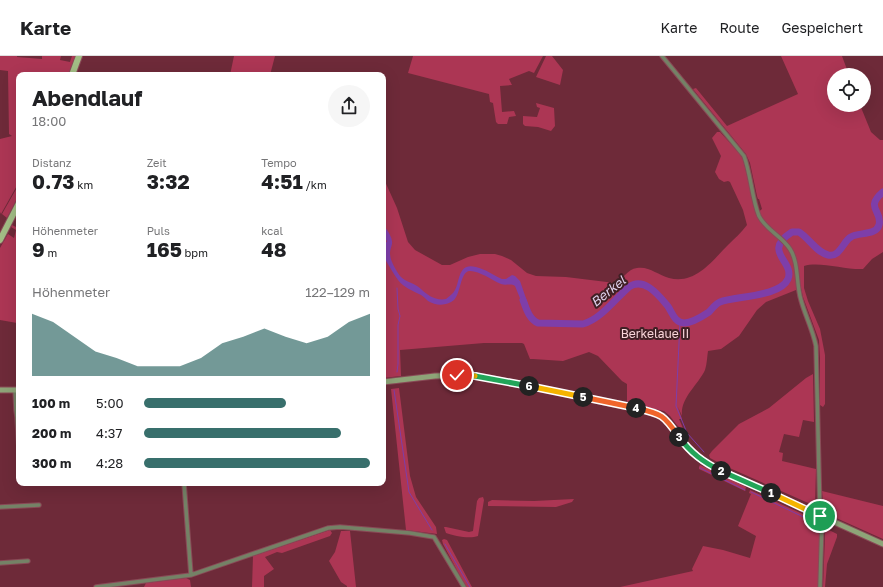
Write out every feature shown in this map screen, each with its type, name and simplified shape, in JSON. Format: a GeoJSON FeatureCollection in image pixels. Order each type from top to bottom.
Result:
{"type":"FeatureCollection","features":[{"type":"Feature","properties":{"kind":"main road"},"geometry":{"type":"LineString","coordinates":[[73,72],[79,56]]}},
{"type":"Feature","properties":{"kind":"main road"},"geometry":{"type":"LineString","coordinates":[[0,240],[16,208]]}},
{"type":"Feature","properties":{"kind":"street"},"geometry":{"type":"LineString","coordinates":[[662,56],[744,156],[749,168],[759,215],[763,222],[775,235],[787,245],[793,256],[801,300],[814,335],[816,346],[820,516],[822,521],[820,587]]}},
{"type":"Feature","properties":{"kind":"street"},"geometry":{"type":"LineString","coordinates":[[386,382],[435,376],[470,375],[648,411],[663,416],[684,444],[700,460],[729,475],[883,544]]}},
{"type":"Feature","properties":{"kind":"street"},"geometry":{"type":"LineString","coordinates":[[0,390],[16,390]]}},
{"type":"Feature","properties":{"kind":"street"},"geometry":{"type":"LineString","coordinates":[[184,486],[191,576]]}},
{"type":"Feature","properties":{"kind":"street"},"geometry":{"type":"LineString","coordinates":[[0,506],[39,505]]}},
{"type":"Feature","properties":{"kind":"street"},"geometry":{"type":"LineString","coordinates":[[96,587],[191,576],[328,528],[340,527],[410,533],[434,537],[464,587]]}},
{"type":"Feature","properties":{"kind":"street"},"geometry":{"type":"LineString","coordinates":[[0,563],[28,561]]}},
{"type":"Feature","properties":{"kind":"green space"},"geometry":{"type":"Polygon","coordinates":[[[0,56],[17,56],[42,59],[42,56],[61,56],[60,60],[70,62],[72,56],[76,56],[71,72],[16,72],[16,187],[1,214],[0,139],[12,136],[9,134],[8,71],[0,70],[0,56]]]}},
{"type":"Feature","properties":{"kind":"green space"},"geometry":{"type":"Polygon","coordinates":[[[234,56],[275,56],[271,72],[231,72],[234,56]]]}},
{"type":"Feature","properties":{"kind":"green space"},"geometry":{"type":"Polygon","coordinates":[[[413,56],[543,56],[534,73],[529,71],[509,79],[512,85],[500,86],[502,112],[514,111],[516,116],[509,117],[507,124],[498,124],[496,122],[493,103],[490,102],[489,94],[408,73],[413,56]]]}},
{"type":"Feature","properties":{"kind":"green space"},"geometry":{"type":"Polygon","coordinates":[[[546,56],[552,56],[563,70],[560,85],[536,77],[546,56]]]}},
{"type":"Feature","properties":{"kind":"green space","name":"Berkelaue II"},"geometry":{"type":"Polygon","coordinates":[[[781,56],[842,56],[846,68],[827,68],[827,112],[863,112],[871,132],[880,140],[883,140],[883,252],[872,259],[863,269],[817,264],[804,266],[804,288],[820,329],[825,355],[825,404],[823,407],[820,405],[819,340],[801,288],[766,302],[757,310],[739,336],[721,349],[708,351],[705,370],[684,403],[682,416],[678,407],[682,419],[679,419],[685,433],[664,411],[627,403],[627,384],[622,381],[598,356],[589,352],[563,361],[530,359],[524,344],[522,343],[484,343],[400,350],[401,376],[386,378],[386,184],[397,208],[408,242],[415,250],[442,265],[450,265],[468,257],[480,254],[495,254],[511,260],[527,273],[536,276],[566,277],[615,283],[631,270],[646,268],[669,278],[687,278],[695,275],[709,264],[747,225],[743,210],[730,182],[724,182],[719,179],[715,172],[721,156],[712,138],[717,132],[720,132],[743,159],[756,214],[762,209],[757,196],[750,163],[746,154],[693,89],[696,88],[727,126],[798,94],[781,56]]]}},
{"type":"Feature","properties":{"kind":"green space"},"geometry":{"type":"Polygon","coordinates":[[[536,103],[554,108],[555,126],[551,131],[538,127],[525,126],[523,124],[523,116],[537,117],[540,108],[537,107],[536,103]]]}},
{"type":"Feature","properties":{"kind":"green space"},"geometry":{"type":"Polygon","coordinates":[[[16,189],[16,201],[7,218],[2,214],[16,189]]]}},
{"type":"Feature","properties":{"kind":"green space"},"geometry":{"type":"Polygon","coordinates":[[[12,225],[16,227],[16,230],[11,227],[12,225]]]}},
{"type":"Feature","properties":{"kind":"green space"},"geometry":{"type":"Polygon","coordinates":[[[16,230],[16,323],[0,320],[0,248],[8,234],[14,238],[16,230]]]}},
{"type":"Feature","properties":{"kind":"green space"},"geometry":{"type":"Polygon","coordinates":[[[813,374],[814,422],[803,420],[799,437],[784,434],[779,452],[783,453],[782,461],[816,469],[815,506],[710,458],[709,455],[712,451],[739,424],[769,408],[813,374]]]}},
{"type":"Feature","properties":{"kind":"green space"},"geometry":{"type":"Polygon","coordinates":[[[399,388],[410,476],[416,497],[436,527],[437,534],[406,530],[391,389],[399,388]]]}},
{"type":"Feature","properties":{"kind":"green space"},"geometry":{"type":"Polygon","coordinates":[[[700,465],[746,487],[745,491],[699,469],[700,465]]]}},
{"type":"Feature","properties":{"kind":"green space"},"geometry":{"type":"Polygon","coordinates":[[[750,490],[818,521],[818,533],[820,533],[818,587],[620,587],[693,571],[692,569],[703,546],[750,558],[756,536],[738,526],[751,494],[749,493],[750,490]]]}},
{"type":"Feature","properties":{"kind":"green space"},"geometry":{"type":"Polygon","coordinates":[[[822,491],[883,506],[883,539],[825,513],[822,491]]]}},
{"type":"Feature","properties":{"kind":"green space"},"geometry":{"type":"Polygon","coordinates":[[[483,497],[484,500],[478,536],[462,537],[446,533],[444,527],[469,532],[473,531],[477,501],[479,498],[483,497]]]}},
{"type":"Feature","properties":{"kind":"green space"},"geometry":{"type":"Polygon","coordinates":[[[574,499],[572,502],[556,507],[488,506],[488,502],[492,500],[534,501],[574,499]]]}},
{"type":"Feature","properties":{"kind":"green space"},"geometry":{"type":"Polygon","coordinates":[[[827,529],[837,534],[837,537],[827,564],[825,587],[823,587],[825,530],[827,529]]]}},
{"type":"Feature","properties":{"kind":"green space"},"geometry":{"type":"Polygon","coordinates":[[[330,530],[332,533],[330,536],[282,553],[277,552],[265,557],[274,569],[264,576],[264,587],[252,587],[253,556],[330,530]]]}},
{"type":"Feature","properties":{"kind":"green space"},"geometry":{"type":"Polygon","coordinates":[[[341,531],[350,531],[356,587],[347,587],[341,582],[329,561],[335,552],[341,531]]]}},
{"type":"Feature","properties":{"kind":"green space"},"geometry":{"type":"Polygon","coordinates":[[[442,540],[447,540],[472,587],[466,587],[443,544],[442,540]]]}},
{"type":"Feature","properties":{"kind":"green space"},"geometry":{"type":"Polygon","coordinates":[[[186,578],[190,580],[191,587],[144,587],[146,583],[186,578]]]}},
{"type":"Feature","properties":{"kind":"shaded area"},"geometry":{"type":"Polygon","coordinates":[[[386,229],[392,239],[390,256],[398,274],[405,280],[419,287],[435,298],[446,299],[452,294],[457,286],[461,273],[466,267],[470,266],[483,269],[502,279],[506,279],[512,275],[515,276],[520,281],[529,307],[524,308],[515,286],[501,284],[473,271],[469,271],[464,275],[454,300],[441,305],[434,304],[421,295],[408,289],[398,280],[386,260],[386,229]]]}},
{"type":"Feature","properties":{"kind":"waterway","name":"Berkel"},"geometry":{"type":"LineString","coordinates":[[523,300],[530,316],[538,323],[583,324],[596,318],[629,287],[634,284],[639,284],[644,285],[654,291],[668,306],[677,320],[684,323],[690,322],[709,312],[720,302],[767,293],[783,285],[788,279],[789,273],[779,251],[779,245],[783,239],[792,232],[799,232],[820,251],[828,255],[832,255],[836,254],[851,237],[874,231],[879,225],[880,220],[874,206],[878,197],[883,192]]}},
{"type":"Feature","properties":{"kind":"waterway"},"geometry":{"type":"LineString","coordinates":[[397,288],[398,309],[400,316],[398,325],[397,372]]}},
{"type":"Feature","properties":{"kind":"waterway"},"geometry":{"type":"LineString","coordinates":[[680,322],[676,406],[687,433],[704,452]]}},
{"type":"Feature","properties":{"kind":"waterway"},"geometry":{"type":"LineString","coordinates":[[394,390],[409,492],[432,530]]}},
{"type":"Feature","properties":{"kind":"waterway"},"geometry":{"type":"LineString","coordinates":[[700,468],[745,490]]}},
{"type":"Feature","properties":{"kind":"waterway"},"geometry":{"type":"LineString","coordinates":[[751,492],[816,523]]}},
{"type":"Feature","properties":{"kind":"waterway"},"geometry":{"type":"LineString","coordinates":[[445,544],[470,587]]}},
{"type":"Feature","properties":{"kind":"route"},"geometry":{"type":"LineString","coordinates":[[457,375],[470,375],[489,378],[656,413],[663,416],[668,421],[684,444],[700,460],[820,516]]}}]}
